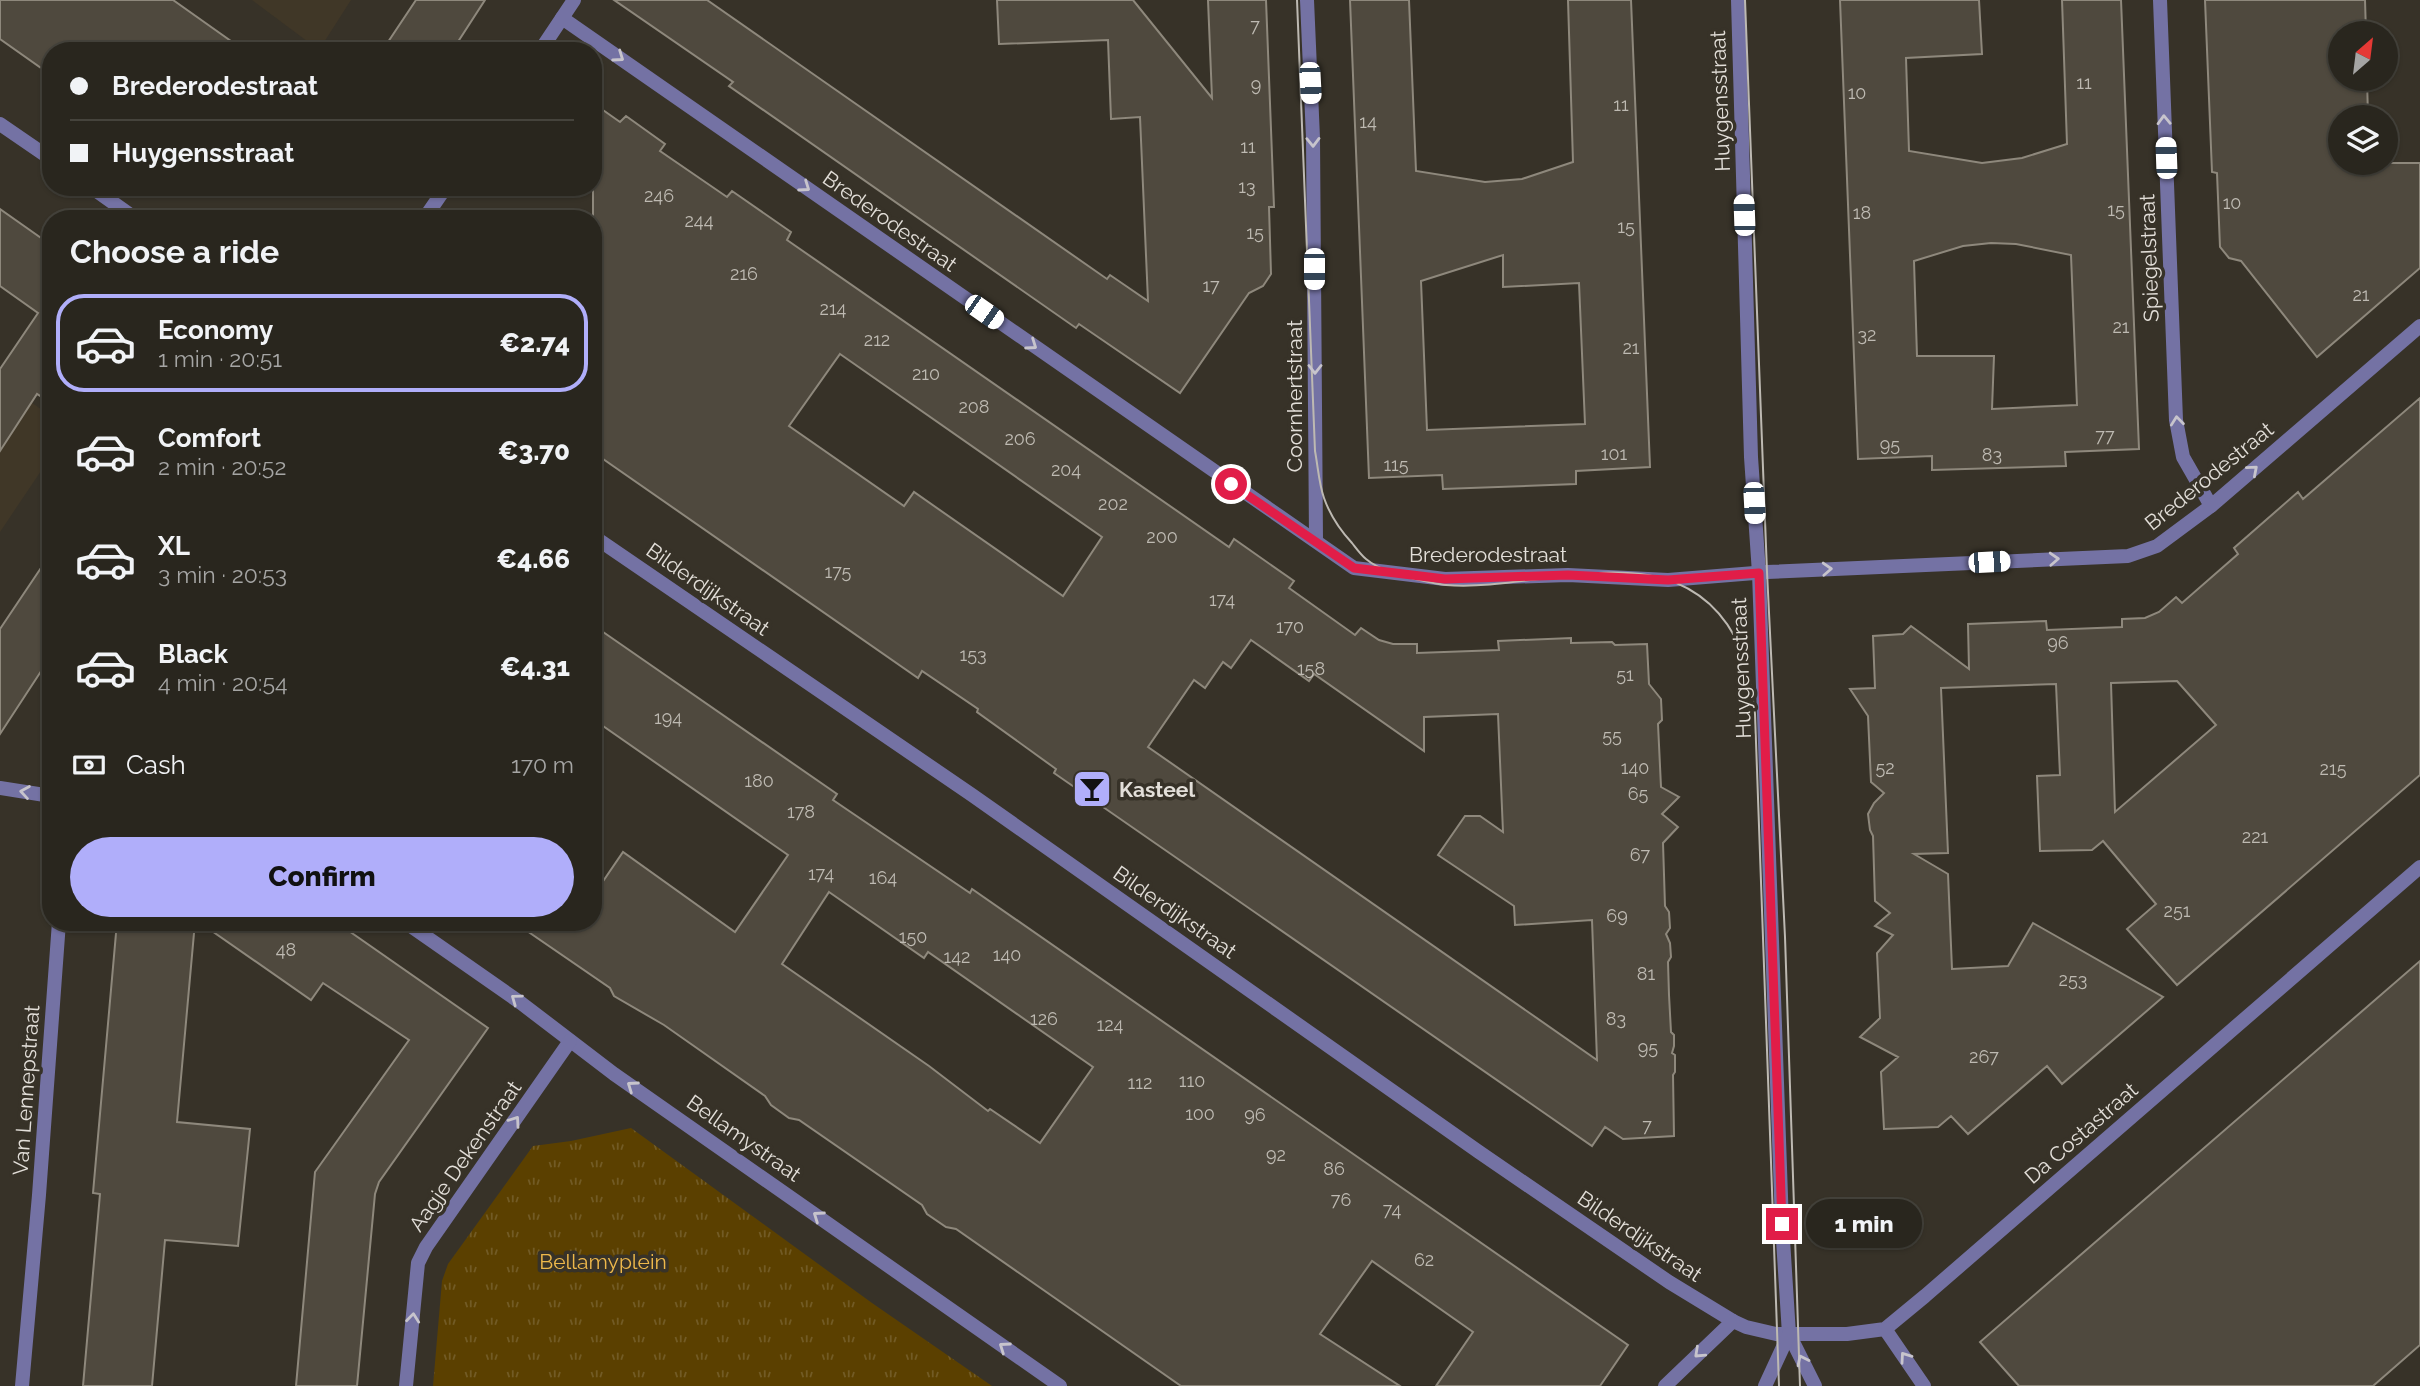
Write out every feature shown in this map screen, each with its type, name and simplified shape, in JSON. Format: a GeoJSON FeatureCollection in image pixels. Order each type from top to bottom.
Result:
{"type":"FeatureCollection","features":[{"type":"Feature","properties":{"kind":"street"},"geometry":{"type":"LineString","coordinates":[[546,42],[573,0]]}},
{"type":"Feature","properties":{"kind":"street","name":"Coornhertstraat"},"geometry":{"type":"LineString","coordinates":[[1307,0],[1313,138],[1316,540]]}},
{"type":"Feature","properties":{"kind":"street","name":"Huygensstraat"},"geometry":{"type":"LineString","coordinates":[[1738,0],[1751,457],[1759,573],[1782,1224],[1789,1334]]}},
{"type":"Feature","properties":{"kind":"street","name":"Spiegelstraat"},"geometry":{"type":"LineString","coordinates":[[2160,0],[2176,420],[2183,457],[2211,506]]}},
{"type":"Feature","properties":{"kind":"street","name":"Brederodestraat"},"geometry":{"type":"LineString","coordinates":[[562,18],[597,42]]}},
{"type":"Feature","properties":{"kind":"street","name":"Brederodestraat"},"geometry":{"type":"LineString","coordinates":[[602,46],[1354,568],[1445,579],[1568,575],[1668,580],[1759,573],[2128,556],[2157,547],[2211,506],[2420,326]]}},
{"type":"Feature","properties":{"kind":"street"},"geometry":{"type":"LineString","coordinates":[[0,124],[42,153]]}},
{"type":"Feature","properties":{"kind":"street"},"geometry":{"type":"LineString","coordinates":[[104,196],[123,210]]}},
{"type":"Feature","properties":{"kind":"street","name":"Bilderdijkstraat"},"geometry":{"type":"LineString","coordinates":[[602,542],[972,795],[1479,1152],[1669,1282],[1733,1321]]}},
{"type":"Feature","properties":{"kind":"street"},"geometry":{"type":"LineString","coordinates":[[0,788],[42,795]]}},
{"type":"Feature","properties":{"kind":"street","name":"Da Costastraat"},"geometry":{"type":"LineString","coordinates":[[1733,1321],[1745,1327],[1789,1334],[1847,1334],[1885,1328],[1936,1287],[2420,867]]}},
{"type":"Feature","properties":{"kind":"street","name":"Van Lennepstraat"},"geometry":{"type":"LineString","coordinates":[[22,1386],[58,931]]}},
{"type":"Feature","properties":{"kind":"street","name":"Bellamystraat"},"geometry":{"type":"LineString","coordinates":[[418,931],[1060,1386]]}},
{"type":"Feature","properties":{"kind":"street","name":"Aagje Dekenstraat"},"geometry":{"type":"LineString","coordinates":[[406,1386],[418,1263],[426,1247],[570,1041]]}},
{"type":"Feature","properties":{"kind":"street"},"geometry":{"type":"LineString","coordinates":[[1665,1386],[1733,1321]]}},
{"type":"Feature","properties":{"kind":"street"},"geometry":{"type":"LineString","coordinates":[[1885,1328],[1924,1386]]}},
{"type":"Feature","properties":{"kind":"street"},"geometry":{"type":"LineString","coordinates":[[1765,1386],[1789,1334]]}},
{"type":"Feature","properties":{"kind":"street"},"geometry":{"type":"LineString","coordinates":[[1789,1334],[1815,1386]]}},
{"type":"Feature","properties":{"kind":"shaded area"},"geometry":{"type":"Polygon","coordinates":[[[252,0],[351,0],[324,42],[308,42],[252,0]]]}},
{"type":"Feature","properties":{"kind":"shaded area"},"geometry":{"type":"Polygon","coordinates":[[[0,381],[42,410],[42,469],[0,532],[0,381]]]}},
{"type":"Feature","properties":{"kind":"green space","name":"Bellamyplein"},"geometry":{"type":"Polygon","coordinates":[[[631,1128],[872,1303],[992,1386],[433,1386],[442,1281],[448,1264],[533,1146],[631,1128]]]}},
{"type":"Feature","properties":{"kind":"building"},"geometry":{"type":"Polygon","coordinates":[[[0,0],[173,0],[232,42],[42,42],[42,69],[0,39],[0,0]]]}},
{"type":"Feature","properties":{"kind":"building"},"geometry":{"type":"Polygon","coordinates":[[[416,0],[485,0],[458,42],[388,42],[416,0]]]}},
{"type":"Feature","properties":{"kind":"building"},"geometry":{"type":"Polygon","coordinates":[[[614,0],[707,0],[1107,279],[1110,275],[1148,301],[1140,117],[1111,119],[1108,40],[999,44],[997,0],[1133,0],[1212,98],[1208,0],[1266,0],[1274,207],[1269,207],[1271,274],[1263,286],[1249,293],[1180,393],[1079,324],[1076,328],[729,86],[733,82],[614,0]]]}},
{"type":"Feature","properties":{"kind":"building"},"geometry":{"type":"Polygon","coordinates":[[[1350,0],[1409,0],[1416,171],[1485,182],[1522,179],[1573,162],[1568,0],[1631,0],[1650,467],[1576,471],[1576,484],[1443,489],[1442,475],[1369,478],[1350,0]],[[1503,255],[1421,281],[1427,430],[1585,424],[1579,283],[1503,287],[1503,255]]]}},
{"type":"Feature","properties":{"kind":"building"},"geometry":{"type":"Polygon","coordinates":[[[1840,0],[1979,0],[1982,54],[1906,58],[1909,151],[1982,163],[2022,158],[2067,144],[2062,0],[2121,0],[2139,449],[2065,452],[2066,466],[1932,470],[1932,456],[1858,459],[1840,0]],[[2016,244],[1963,246],[1914,261],[1917,356],[1994,356],[1992,409],[2077,405],[2071,255],[2016,244]]]}},
{"type":"Feature","properties":{"kind":"building"},"geometry":{"type":"Polygon","coordinates":[[[2205,0],[2365,0],[2366,21],[2328,21],[2328,91],[2367,91],[2368,105],[2328,105],[2328,175],[2398,175],[2398,163],[2420,163],[2420,268],[2317,357],[2241,261],[2229,258],[2220,247],[2217,173],[2212,172],[2205,0]]]}},
{"type":"Feature","properties":{"kind":"building"},"geometry":{"type":"Polygon","coordinates":[[[602,109],[620,122],[626,116],[665,144],[660,151],[727,197],[732,191],[791,232],[787,240],[1229,547],[1234,539],[1294,581],[1289,588],[1355,635],[1361,628],[1379,640],[1393,644],[1417,644],[1417,653],[1499,650],[1498,641],[1571,638],[1571,643],[1647,644],[1649,684],[1661,699],[1662,720],[1658,724],[1661,787],[1679,797],[1662,814],[1678,827],[1663,843],[1665,906],[1669,912],[1670,928],[1666,934],[1671,957],[1668,962],[1671,1032],[1674,1035],[1672,1053],[1675,1055],[1674,1136],[1623,1139],[1605,1127],[1592,1146],[1054,773],[1056,769],[977,712],[978,709],[922,671],[918,678],[602,458],[602,210],[593,210],[593,196],[602,196],[602,109]],[[840,354],[789,426],[904,506],[914,492],[1063,596],[1102,537],[840,354]],[[1251,640],[1231,668],[1223,662],[1205,688],[1194,680],[1148,747],[1597,1060],[1592,920],[1515,925],[1514,906],[1438,855],[1465,816],[1480,816],[1503,832],[1498,714],[1424,717],[1424,751],[1314,674],[1309,681],[1251,640]]]}},
{"type":"Feature","properties":{"kind":"building"},"geometry":{"type":"Polygon","coordinates":[[[0,209],[42,239],[42,397],[37,394],[0,451],[0,369],[38,313],[0,286],[0,209]]]}},
{"type":"Feature","properties":{"kind":"building"},"geometry":{"type":"Polygon","coordinates":[[[2420,398],[2420,775],[2177,985],[2127,929],[2156,904],[2103,841],[2092,850],[2040,851],[2037,776],[2060,775],[2056,684],[1941,688],[1948,853],[1914,854],[1948,874],[1952,969],[2008,966],[2033,923],[2163,997],[2062,1084],[2047,1066],[1968,1134],[1951,1116],[1938,1127],[1884,1129],[1881,1072],[1898,1057],[1860,1037],[1880,1018],[1877,953],[1893,935],[1875,926],[1890,913],[1875,901],[1873,836],[1868,814],[1884,793],[1871,782],[1868,716],[1850,689],[1875,688],[1873,636],[1903,634],[1911,626],[1969,669],[1968,624],[2046,621],[2047,630],[2122,627],[2122,619],[2145,618],[2159,612],[2176,597],[2182,603],[2238,554],[2234,548],[2298,492],[2303,499],[2420,398]],[[2177,681],[2111,683],[2115,812],[2216,725],[2177,681]]]}},
{"type":"Feature","properties":{"kind":"building"},"geometry":{"type":"Polygon","coordinates":[[[42,566],[42,670],[0,734],[0,629],[42,566]]]}},
{"type":"Feature","properties":{"kind":"building"},"geometry":{"type":"Polygon","coordinates":[[[602,631],[837,794],[833,800],[970,893],[972,889],[1628,1345],[1600,1386],[1436,1386],[1473,1332],[1372,1261],[1320,1334],[1400,1386],[1181,1386],[956,1229],[946,1227],[927,1214],[922,1205],[799,1120],[789,1118],[771,1105],[765,1096],[664,1025],[614,996],[610,988],[527,931],[602,931],[602,883],[623,852],[735,932],[788,855],[602,725],[602,631]],[[829,892],[782,964],[929,1066],[988,1111],[990,1109],[1040,1143],[1093,1067],[928,952],[924,958],[829,892]]]}},
{"type":"Feature","properties":{"kind":"building"},"geometry":{"type":"Polygon","coordinates":[[[116,931],[194,931],[177,1122],[250,1129],[238,1246],[165,1240],[152,1386],[83,1386],[100,1194],[93,1193],[116,931]]]}},
{"type":"Feature","properties":{"kind":"building"},"geometry":{"type":"Polygon","coordinates":[[[212,931],[349,931],[488,1028],[379,1182],[375,1194],[357,1386],[296,1386],[315,1172],[409,1040],[323,983],[311,1000],[212,931]]]}},
{"type":"Feature","properties":{"kind":"building"},"geometry":{"type":"Polygon","coordinates":[[[2420,961],[2420,1345],[2373,1386],[2019,1386],[1980,1342],[2420,961]]]}},
{"type":"Feature","properties":{"kind":"tram line"},"geometry":{"type":"LineString","coordinates":[[1297,0],[1315,451],[1324,498],[1339,528],[1371,563],[1389,572],[1438,584],[1483,585],[1604,573],[1642,574],[1678,584],[1709,604],[1735,637],[1743,656],[1755,714],[1779,1386]]}},
{"type":"Feature","properties":{"kind":"tram line"},"geometry":{"type":"LineString","coordinates":[[1745,0],[1767,572],[1785,937],[1800,1386]]}},
{"type":"Feature","properties":{"kind":"place","name":"Kasteel"},"geometry":{"type":"Point","coordinates":[1092,789]}},
{"type":"Feature","properties":{"kind":"route"},"geometry":{"type":"LineString","coordinates":[[1231,484],[1354,568],[1445,579],[1568,575],[1668,580],[1759,573],[1782,1224]]}}]}
